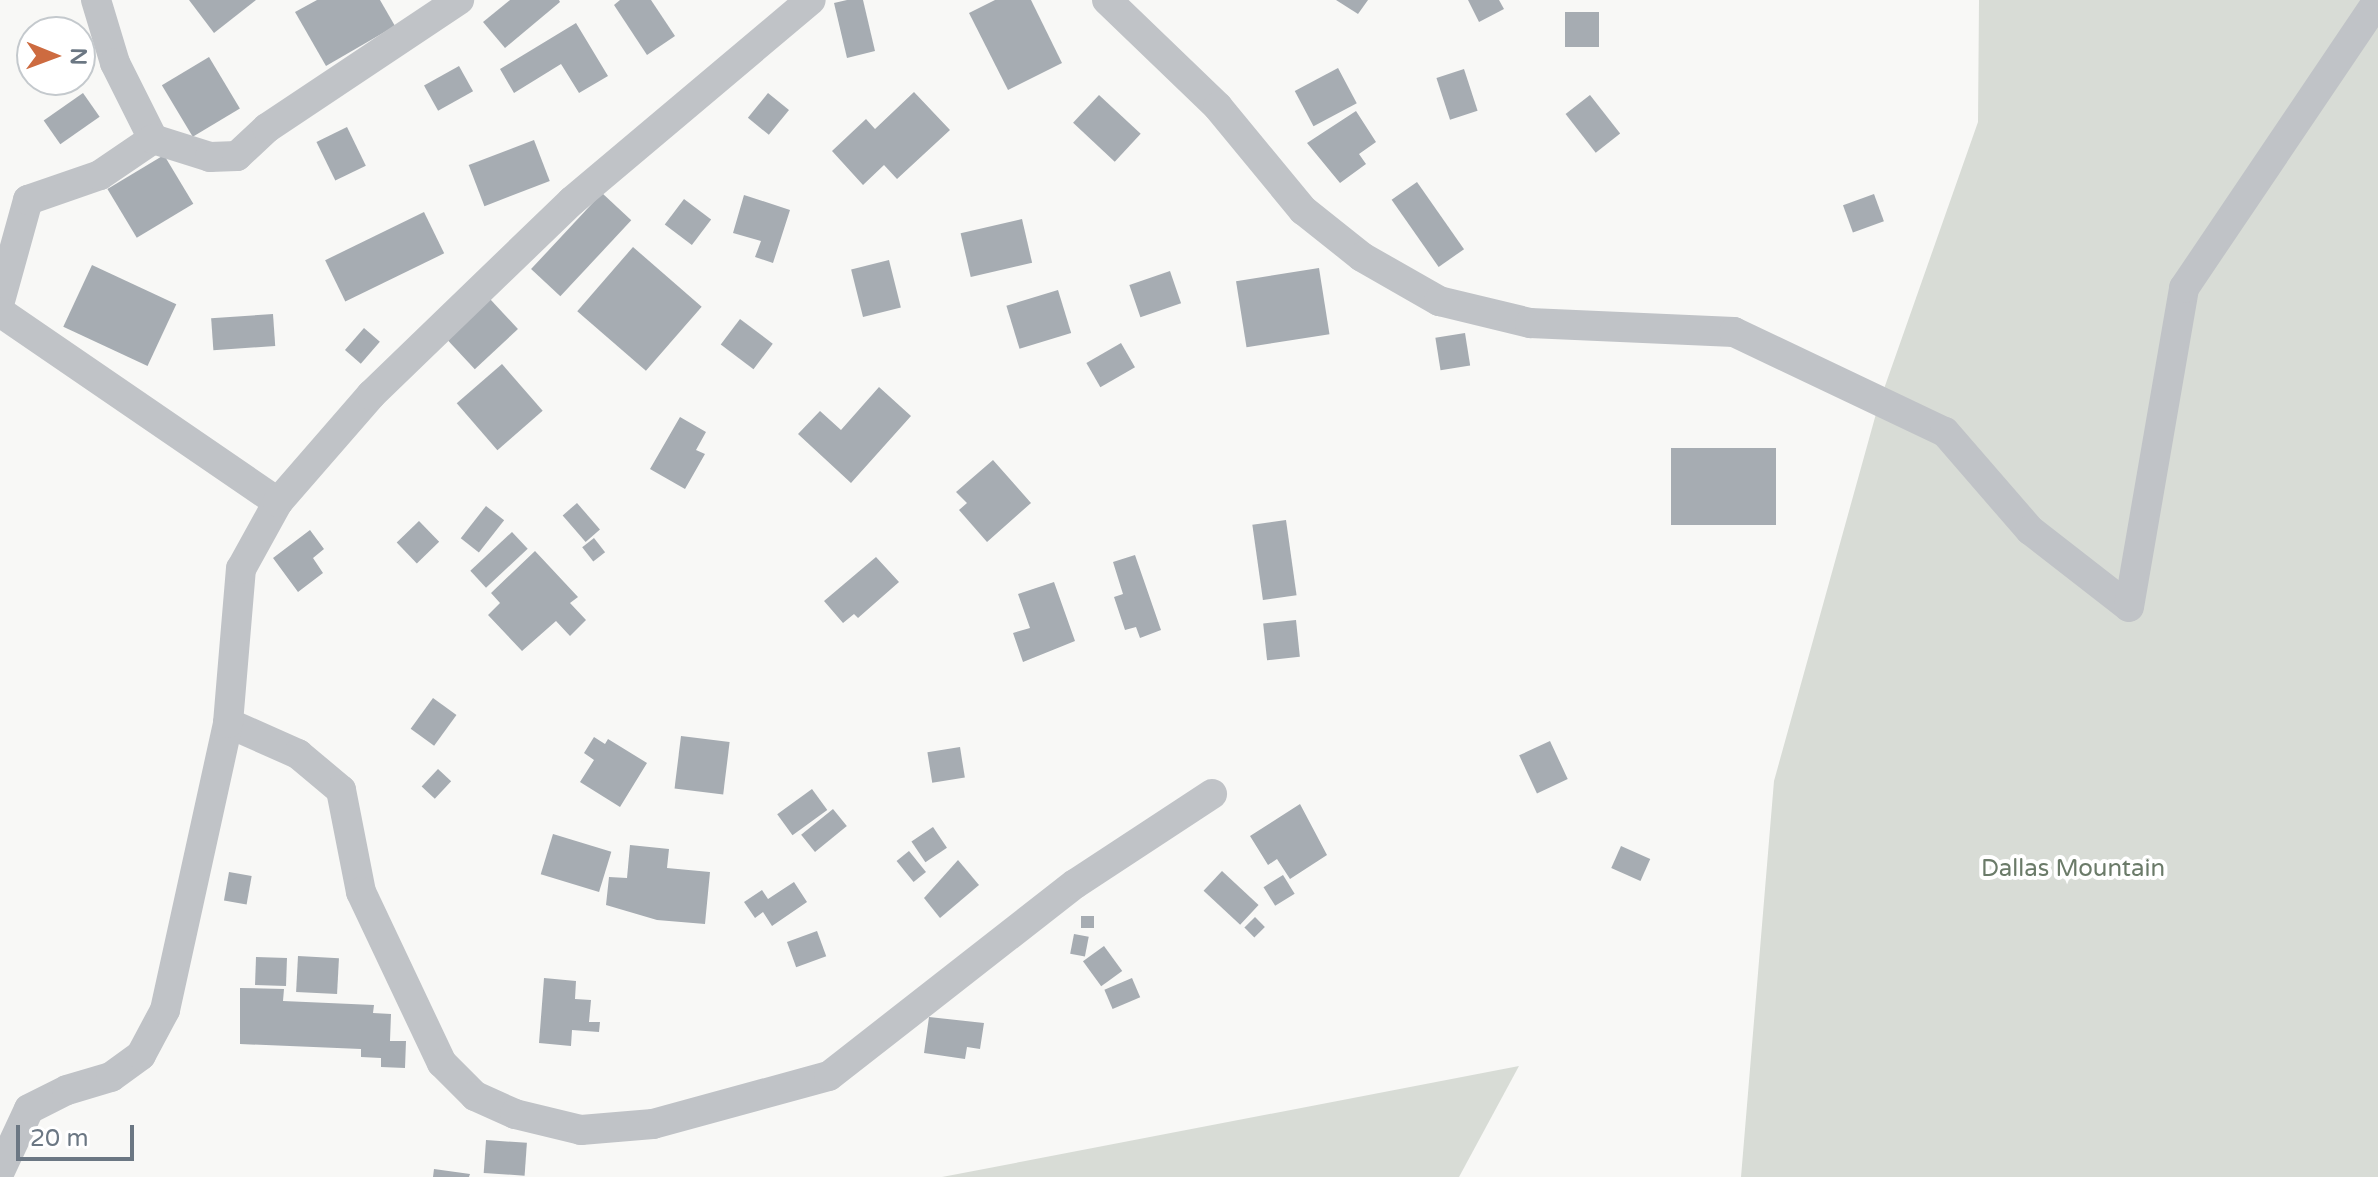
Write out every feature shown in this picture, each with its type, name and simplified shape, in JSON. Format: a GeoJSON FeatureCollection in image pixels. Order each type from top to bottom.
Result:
{"type":"FeatureCollection","features":[{"type":"Feature","properties":{"kind":"street"},"geometry":{"type":"LineString","coordinates":[[96,0],[115,63],[153,139],[210,157],[237,156],[267,128],[459,0]]}},
{"type":"Feature","properties":{"kind":"street"},"geometry":{"type":"LineString","coordinates":[[0,1171],[29,1109],[67,1090],[111,1077],[141,1055],[165,1010],[228,723],[241,569],[278,502],[371,395],[572,201],[811,0]]}},
{"type":"Feature","properties":{"kind":"street"},"geometry":{"type":"LineString","coordinates":[[1107,0],[1218,107],[1303,210],[1362,257],[1439,301],[1530,323],[1734,332],[1945,432],[2030,530],[2129,607],[2184,288],[2378,0]]}},
{"type":"Feature","properties":{"kind":"street"},"geometry":{"type":"LineString","coordinates":[[0,301],[28,200],[100,175],[153,139]]}},
{"type":"Feature","properties":{"kind":"street"},"geometry":{"type":"LineString","coordinates":[[0,312],[278,502]]}},
{"type":"Feature","properties":{"kind":"street"},"geometry":{"type":"LineString","coordinates":[[228,723],[298,754],[341,790],[361,892],[442,1063],[475,1096],[515,1114],[581,1130],[653,1124],[829,1076],[1075,884],[1212,794]]}},
{"type":"Feature","properties":{"kind":"green space","name":"Dallas Mountain"},"geometry":{"type":"Polygon","coordinates":[[[1979,0],[2378,0],[2378,1177],[1741,1177],[1774,781],[1879,403],[1978,122],[1979,0]]]}},
{"type":"Feature","properties":{"kind":"green space"},"geometry":{"type":"Polygon","coordinates":[[[1519,1066],[1459,1177],[942,1177],[1519,1066]]]}},
{"type":"Feature","properties":{"kind":"building"},"geometry":{"type":"Polygon","coordinates":[[[189,0],[256,0],[214,33],[189,0]]]}},
{"type":"Feature","properties":{"kind":"building"},"geometry":{"type":"Polygon","coordinates":[[[317,0],[380,0],[395,26],[326,66],[295,12],[317,0]]]}},
{"type":"Feature","properties":{"kind":"building"},"geometry":{"type":"Polygon","coordinates":[[[510,0],[560,2],[505,48],[483,22],[510,0]]]}},
{"type":"Feature","properties":{"kind":"building"},"geometry":{"type":"Polygon","coordinates":[[[620,0],[651,0],[675,36],[647,55],[614,5],[620,0]]]}},
{"type":"Feature","properties":{"kind":"building"},"geometry":{"type":"Polygon","coordinates":[[[863,0],[875,51],[847,58],[834,3],[863,0]]]}},
{"type":"Feature","properties":{"kind":"building"},"geometry":{"type":"Polygon","coordinates":[[[995,0],[1031,0],[1062,63],[1008,90],[969,13],[995,0]]]}},
{"type":"Feature","properties":{"kind":"building"},"geometry":{"type":"Polygon","coordinates":[[[1336,0],[1368,0],[1358,14],[1336,0]]]}},
{"type":"Feature","properties":{"kind":"building"},"geometry":{"type":"Polygon","coordinates":[[[1468,0],[1499,0],[1504,9],[1479,22],[1468,0]]]}},
{"type":"Feature","properties":{"kind":"building"},"geometry":{"type":"Polygon","coordinates":[[[1565,12],[1599,12],[1599,47],[1565,47],[1565,12]]]}},
{"type":"Feature","properties":{"kind":"building"},"geometry":{"type":"Polygon","coordinates":[[[576,23],[608,76],[579,93],[561,64],[514,93],[500,69],[576,23]]]}},
{"type":"Feature","properties":{"kind":"building"},"geometry":{"type":"Polygon","coordinates":[[[209,57],[240,108],[193,137],[162,85],[209,57]]]}},
{"type":"Feature","properties":{"kind":"building"},"geometry":{"type":"Polygon","coordinates":[[[459,66],[473,91],[438,111],[424,85],[459,66]]]}},
{"type":"Feature","properties":{"kind":"building"},"geometry":{"type":"Polygon","coordinates":[[[1338,68],[1357,103],[1314,126],[1295,91],[1338,68]]]}},
{"type":"Feature","properties":{"kind":"building"},"geometry":{"type":"Polygon","coordinates":[[[1464,69],[1478,111],[1450,120],[1436,78],[1464,69]]]}},
{"type":"Feature","properties":{"kind":"building"},"geometry":{"type":"Polygon","coordinates":[[[914,92],[950,130],[897,179],[884,165],[863,185],[832,151],[866,119],[875,129],[914,92]]]}},
{"type":"Feature","properties":{"kind":"building"},"geometry":{"type":"Polygon","coordinates":[[[768,93],[789,110],[769,135],[748,118],[768,93]]]}},
{"type":"Feature","properties":{"kind":"building"},"geometry":{"type":"Polygon","coordinates":[[[1099,95],[1141,134],[1115,162],[1073,123],[1099,95]]]}},
{"type":"Feature","properties":{"kind":"building"},"geometry":{"type":"Polygon","coordinates":[[[1590,95],[1620,134],[1596,153],[1566,114],[1590,95]]]}},
{"type":"Feature","properties":{"kind":"building"},"geometry":{"type":"Polygon","coordinates":[[[79,96],[85,96],[100,117],[60,144],[44,121],[79,96]]]}},
{"type":"Feature","properties":{"kind":"building"},"geometry":{"type":"Polygon","coordinates":[[[1356,111],[1376,142],[1359,154],[1366,164],[1340,183],[1307,143],[1356,111]]]}},
{"type":"Feature","properties":{"kind":"building"},"geometry":{"type":"Polygon","coordinates":[[[347,127],[366,166],[335,181],[316,142],[347,127]]]}},
{"type":"Feature","properties":{"kind":"building"},"geometry":{"type":"Polygon","coordinates":[[[534,140],[550,181],[484,206],[469,165],[534,140]]]}},
{"type":"Feature","properties":{"kind":"building"},"geometry":{"type":"Polygon","coordinates":[[[164,155],[193,204],[137,238],[107,189],[164,155]]]}},
{"type":"Feature","properties":{"kind":"building"},"geometry":{"type":"Polygon","coordinates":[[[1417,182],[1464,249],[1439,267],[1392,200],[1417,182]]]}},
{"type":"Feature","properties":{"kind":"building"},"geometry":{"type":"Polygon","coordinates":[[[602,193],[631,220],[560,296],[531,269],[602,193]]]}},
{"type":"Feature","properties":{"kind":"building"},"geometry":{"type":"Polygon","coordinates":[[[1874,194],[1884,221],[1853,233],[1843,205],[1874,194]]]}},
{"type":"Feature","properties":{"kind":"building"},"geometry":{"type":"Polygon","coordinates":[[[744,195],[790,210],[773,263],[755,257],[761,241],[733,233],[744,195]]]}},
{"type":"Feature","properties":{"kind":"building"},"geometry":{"type":"Polygon","coordinates":[[[684,199],[711,219],[692,245],[665,225],[684,199]]]}},
{"type":"Feature","properties":{"kind":"building"},"geometry":{"type":"Polygon","coordinates":[[[424,212],[444,253],[345,302],[325,260],[424,212]]]}},
{"type":"Feature","properties":{"kind":"building"},"geometry":{"type":"Polygon","coordinates":[[[1022,219],[1032,263],[971,277],[961,233],[1022,219]]]}},
{"type":"Feature","properties":{"kind":"building"},"geometry":{"type":"Polygon","coordinates":[[[633,247],[702,307],[646,371],[577,311],[633,247]]]}},
{"type":"Feature","properties":{"kind":"building"},"geometry":{"type":"Polygon","coordinates":[[[889,260],[901,308],[863,317],[851,269],[889,260]]]}},
{"type":"Feature","properties":{"kind":"building"},"geometry":{"type":"Polygon","coordinates":[[[92,265],[176,304],[148,366],[63,327],[92,265]]]}},
{"type":"Feature","properties":{"kind":"building"},"geometry":{"type":"Polygon","coordinates":[[[1319,268],[1329,334],[1247,347],[1236,281],[1319,268]]]}},
{"type":"Feature","properties":{"kind":"building"},"geometry":{"type":"Polygon","coordinates":[[[1170,271],[1181,303],[1140,317],[1129,285],[1170,271]]]}},
{"type":"Feature","properties":{"kind":"building"},"geometry":{"type":"Polygon","coordinates":[[[1058,290],[1071,333],[1020,349],[1006,306],[1058,290]]]}},
{"type":"Feature","properties":{"kind":"building"},"geometry":{"type":"Polygon","coordinates":[[[490,299],[518,329],[475,369],[447,339],[490,299]]]}},
{"type":"Feature","properties":{"kind":"building"},"geometry":{"type":"Polygon","coordinates":[[[273,314],[275,346],[213,350],[211,318],[273,314]]]}},
{"type":"Feature","properties":{"kind":"building"},"geometry":{"type":"Polygon","coordinates":[[[740,319],[773,344],[753,369],[721,345],[740,319]]]}},
{"type":"Feature","properties":{"kind":"building"},"geometry":{"type":"Polygon","coordinates":[[[364,328],[380,342],[361,364],[345,350],[364,328]]]}},
{"type":"Feature","properties":{"kind":"building"},"geometry":{"type":"Polygon","coordinates":[[[1465,333],[1470,366],[1441,370],[1435,338],[1465,333]]]}},
{"type":"Feature","properties":{"kind":"building"},"geometry":{"type":"Polygon","coordinates":[[[1121,343],[1135,367],[1100,387],[1086,363],[1121,343]]]}},
{"type":"Feature","properties":{"kind":"building"},"geometry":{"type":"Polygon","coordinates":[[[502,364],[543,411],[497,450],[457,403],[502,364]]]}},
{"type":"Feature","properties":{"kind":"building"},"geometry":{"type":"Polygon","coordinates":[[[879,387],[911,416],[851,483],[798,434],[820,411],[841,430],[879,387]]]}},
{"type":"Feature","properties":{"kind":"building"},"geometry":{"type":"Polygon","coordinates":[[[680,417],[706,432],[696,450],[705,454],[685,489],[650,469],[680,417]]]}},
{"type":"Feature","properties":{"kind":"building"},"geometry":{"type":"Polygon","coordinates":[[[1671,448],[1776,448],[1776,525],[1671,525],[1671,448]]]}},
{"type":"Feature","properties":{"kind":"building"},"geometry":{"type":"Polygon","coordinates":[[[993,460],[1031,503],[987,542],[959,510],[967,503],[956,492],[993,460]]]}},
{"type":"Feature","properties":{"kind":"building"},"geometry":{"type":"Polygon","coordinates":[[[577,503],[600,529],[586,542],[563,515],[577,503]]]}},
{"type":"Feature","properties":{"kind":"building"},"geometry":{"type":"Polygon","coordinates":[[[486,506],[504,520],[479,552],[461,538],[486,506]]]}},
{"type":"Feature","properties":{"kind":"building"},"geometry":{"type":"Polygon","coordinates":[[[1286,520],[1297,595],[1263,600],[1252,525],[1286,520]]]}},
{"type":"Feature","properties":{"kind":"building"},"geometry":{"type":"Polygon","coordinates":[[[419,521],[439,542],[417,563],[397,543],[419,521]]]}},
{"type":"Feature","properties":{"kind":"building"},"geometry":{"type":"Polygon","coordinates":[[[310,530],[324,549],[313,558],[323,573],[298,592],[273,558],[310,530]]]}},
{"type":"Feature","properties":{"kind":"building"},"geometry":{"type":"Polygon","coordinates":[[[512,532],[528,549],[486,588],[470,571],[512,532]]]}},
{"type":"Feature","properties":{"kind":"building"},"geometry":{"type":"Polygon","coordinates":[[[594,538],[605,552],[593,561],[582,547],[594,538]]]}},
{"type":"Feature","properties":{"kind":"building"},"geometry":{"type":"Polygon","coordinates":[[[535,551],[578,597],[570,603],[586,620],[570,636],[556,621],[522,651],[488,615],[500,603],[491,593],[535,551]]]}},
{"type":"Feature","properties":{"kind":"building"},"geometry":{"type":"Polygon","coordinates":[[[1135,555],[1161,630],[1140,638],[1136,627],[1125,630],[1114,597],[1123,594],[1113,562],[1135,555]]]}},
{"type":"Feature","properties":{"kind":"building"},"geometry":{"type":"Polygon","coordinates":[[[876,557],[899,582],[858,618],[854,614],[843,623],[824,601],[876,557]]]}},
{"type":"Feature","properties":{"kind":"building"},"geometry":{"type":"Polygon","coordinates":[[[1054,582],[1075,641],[1023,662],[1013,633],[1030,628],[1018,594],[1054,582]]]}},
{"type":"Feature","properties":{"kind":"building"},"geometry":{"type":"Polygon","coordinates":[[[1296,620],[1300,657],[1267,660],[1263,623],[1296,620]]]}},
{"type":"Feature","properties":{"kind":"building"},"geometry":{"type":"Polygon","coordinates":[[[433,698],[456,715],[434,746],[411,729],[433,698]]]}},
{"type":"Feature","properties":{"kind":"building"},"geometry":{"type":"Polygon","coordinates":[[[681,736],[730,742],[723,795],[675,789],[681,736]]]}},
{"type":"Feature","properties":{"kind":"building"},"geometry":{"type":"Polygon","coordinates":[[[594,737],[605,744],[608,739],[647,763],[620,807],[580,782],[594,760],[584,753],[594,737]]]}},
{"type":"Feature","properties":{"kind":"building"},"geometry":{"type":"Polygon","coordinates":[[[1550,741],[1568,779],[1537,793],[1519,755],[1550,741]]]}},
{"type":"Feature","properties":{"kind":"building"},"geometry":{"type":"Polygon","coordinates":[[[960,747],[965,778],[932,783],[927,752],[960,747]]]}},
{"type":"Feature","properties":{"kind":"building"},"geometry":{"type":"Polygon","coordinates":[[[438,769],[451,781],[435,799],[422,787],[438,769]]]}},
{"type":"Feature","properties":{"kind":"building"},"geometry":{"type":"Polygon","coordinates":[[[812,789],[827,810],[792,835],[777,814],[812,789]]]}},
{"type":"Feature","properties":{"kind":"building"},"geometry":{"type":"Polygon","coordinates":[[[1300,804],[1327,855],[1290,879],[1277,859],[1268,865],[1250,836],[1300,804]]]}},
{"type":"Feature","properties":{"kind":"building"},"geometry":{"type":"Polygon","coordinates":[[[833,809],[847,826],[815,852],[801,835],[833,809]]]}},
{"type":"Feature","properties":{"kind":"building"},"geometry":{"type":"Polygon","coordinates":[[[933,827],[947,848],[925,862],[911,842],[933,827]]]}},
{"type":"Feature","properties":{"kind":"building"},"geometry":{"type":"Polygon","coordinates":[[[553,834],[611,852],[599,892],[541,874],[553,834]]]}},
{"type":"Feature","properties":{"kind":"building"},"geometry":{"type":"Polygon","coordinates":[[[630,845],[669,849],[667,868],[710,872],[705,924],[657,920],[606,905],[609,877],[627,878],[630,845]]]}},
{"type":"Feature","properties":{"kind":"building"},"geometry":{"type":"Polygon","coordinates":[[[1621,846],[1650,859],[1640,881],[1611,868],[1621,846]]]}},
{"type":"Feature","properties":{"kind":"building"},"geometry":{"type":"Polygon","coordinates":[[[909,851],[926,872],[914,882],[897,861],[909,851]]]}},
{"type":"Feature","properties":{"kind":"building"},"geometry":{"type":"Polygon","coordinates":[[[958,860],[979,885],[940,918],[924,898],[958,860]]]}},
{"type":"Feature","properties":{"kind":"building"},"geometry":{"type":"Polygon","coordinates":[[[1222,871],[1259,905],[1240,925],[1204,891],[1222,871]]]}},
{"type":"Feature","properties":{"kind":"building"},"geometry":{"type":"Polygon","coordinates":[[[229,872],[252,876],[247,905],[224,901],[229,872]]]}},
{"type":"Feature","properties":{"kind":"building"},"geometry":{"type":"Polygon","coordinates":[[[1283,875],[1295,894],[1275,906],[1263,887],[1283,875]]]}},
{"type":"Feature","properties":{"kind":"building"},"geometry":{"type":"Polygon","coordinates":[[[794,882],[807,902],[772,926],[763,912],[755,918],[744,902],[762,890],[768,899],[794,882]]]}},
{"type":"Feature","properties":{"kind":"building"},"geometry":{"type":"Polygon","coordinates":[[[1081,916],[1094,916],[1094,928],[1081,928],[1081,916]]]}},
{"type":"Feature","properties":{"kind":"building"},"geometry":{"type":"Polygon","coordinates":[[[1255,917],[1265,927],[1254,938],[1244,928],[1255,917]]]}},
{"type":"Feature","properties":{"kind":"building"},"geometry":{"type":"Polygon","coordinates":[[[817,931],[826,956],[796,967],[787,942],[817,931]]]}},
{"type":"Feature","properties":{"kind":"building"},"geometry":{"type":"Polygon","coordinates":[[[1074,934],[1089,937],[1085,956],[1070,954],[1074,934]]]}},
{"type":"Feature","properties":{"kind":"building"},"geometry":{"type":"Polygon","coordinates":[[[1104,946],[1122,971],[1101,986],[1083,961],[1104,946]]]}},
{"type":"Feature","properties":{"kind":"building"},"geometry":{"type":"Polygon","coordinates":[[[298,956],[339,958],[337,994],[296,992],[298,956]]]}},
{"type":"Feature","properties":{"kind":"building"},"geometry":{"type":"Polygon","coordinates":[[[256,957],[287,958],[286,986],[255,985],[256,957]]]}},
{"type":"Feature","properties":{"kind":"building"},"geometry":{"type":"Polygon","coordinates":[[[544,978],[576,981],[575,999],[591,1000],[589,1022],[600,1022],[599,1032],[572,1030],[571,1046],[539,1043],[544,978]]]}},
{"type":"Feature","properties":{"kind":"building"},"geometry":{"type":"Polygon","coordinates":[[[1132,978],[1140,997],[1113,1009],[1104,990],[1132,978]]]}},
{"type":"Feature","properties":{"kind":"building"},"geometry":{"type":"Polygon","coordinates":[[[240,988],[284,989],[283,1001],[374,1005],[373,1013],[391,1014],[390,1041],[406,1041],[405,1068],[381,1067],[381,1058],[361,1057],[361,1049],[240,1044],[240,988]]]}},
{"type":"Feature","properties":{"kind":"building"},"geometry":{"type":"Polygon","coordinates":[[[929,1017],[984,1023],[980,1049],[967,1047],[965,1059],[924,1053],[929,1017]]]}},
{"type":"Feature","properties":{"kind":"building"},"geometry":{"type":"Polygon","coordinates":[[[486,1140],[527,1143],[525,1176],[484,1173],[486,1140]]]}},
{"type":"Feature","properties":{"kind":"building"},"geometry":{"type":"Polygon","coordinates":[[[434,1169],[470,1174],[469,1177],[433,1177],[434,1169]]]}}]}
